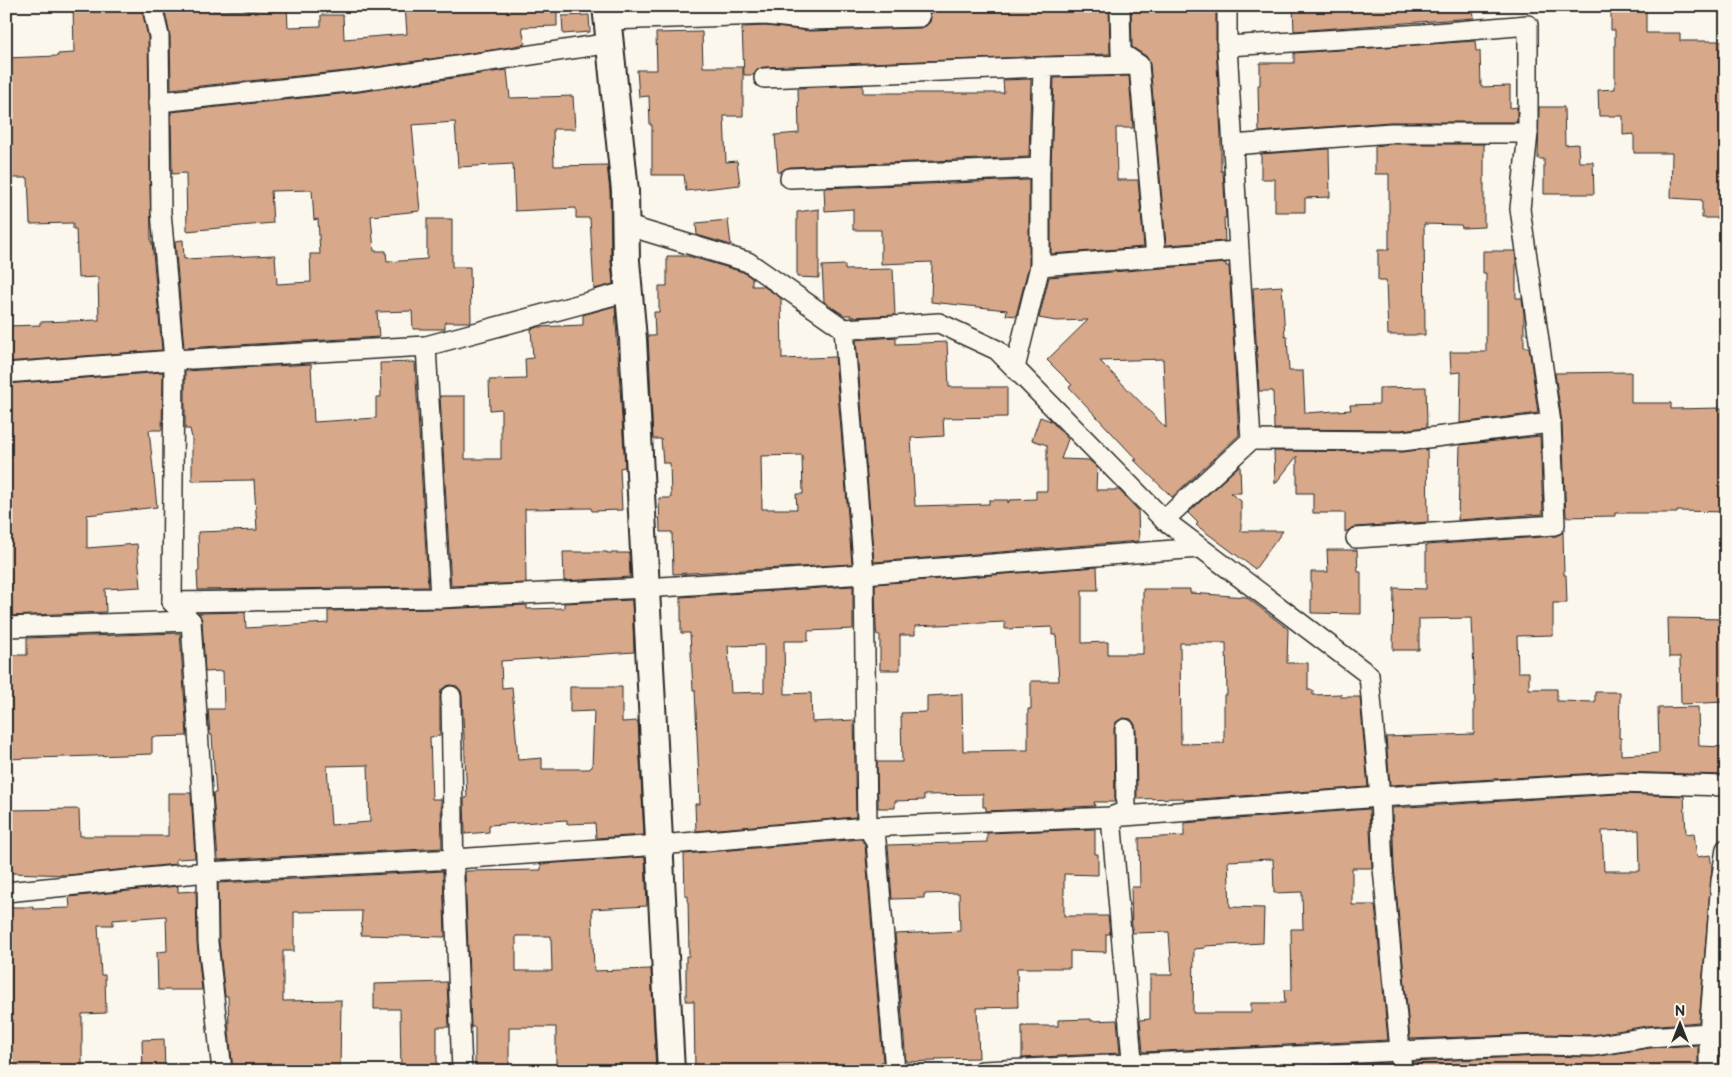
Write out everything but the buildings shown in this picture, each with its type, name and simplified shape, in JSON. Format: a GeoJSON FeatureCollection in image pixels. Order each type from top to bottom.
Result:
{"type":"FeatureCollection","features":[{"type":"Feature","properties":{"kind":"main road"},"geometry":{"type":"LineString","coordinates":[[608,23],[625,191],[625,225],[671,1071]]}},
{"type":"Feature","properties":{"kind":"street"},"geometry":{"type":"LineString","coordinates":[[152,6],[160,36],[160,212],[174,360],[172,602],[191,621],[207,872],[208,942],[222,1071]]}},
{"type":"Feature","properties":{"kind":"street"},"geometry":{"type":"LineString","coordinates":[[1120,6],[1121,53],[1139,65]]}},
{"type":"Feature","properties":{"kind":"street"},"geometry":{"type":"LineString","coordinates":[[1227,6],[1227,46],[1251,440]]}},
{"type":"Feature","properties":{"kind":"street"},"geometry":{"type":"LineString","coordinates":[[159,102],[357,81],[608,23],[766,15],[810,20],[920,17]]}},
{"type":"Feature","properties":{"kind":"street"},"geometry":{"type":"LineString","coordinates":[[1227,46],[1423,34],[1528,24],[1528,133],[1520,210],[1551,423],[1555,525],[1356,538]]}},
{"type":"Feature","properties":{"kind":"street"},"geometry":{"type":"LineString","coordinates":[[764,78],[1139,65]]}},
{"type":"Feature","properties":{"kind":"street"},"geometry":{"type":"LineString","coordinates":[[1139,65],[1156,257]]}},
{"type":"Feature","properties":{"kind":"street"},"geometry":{"type":"LineString","coordinates":[[1015,368],[1040,266],[1043,67]]}},
{"type":"Feature","properties":{"kind":"street"},"geometry":{"type":"LineString","coordinates":[[1233,145],[1391,133],[1528,133]]}},
{"type":"Feature","properties":{"kind":"street"},"geometry":{"type":"LineString","coordinates":[[790,178],[1040,168]]}},
{"type":"Feature","properties":{"kind":"street"},"geometry":{"type":"LineString","coordinates":[[625,225],[748,262],[844,329],[939,323],[997,350],[1164,520],[1369,675],[1380,797],[1383,868],[1402,1071]]}},
{"type":"Feature","properties":{"kind":"street"},"geometry":{"type":"LineString","coordinates":[[1040,266],[1239,251]]}},
{"type":"Feature","properties":{"kind":"street"},"geometry":{"type":"LineString","coordinates":[[6,373],[174,360],[426,346],[629,291]]}},
{"type":"Feature","properties":{"kind":"street"},"geometry":{"type":"LineString","coordinates":[[844,329],[864,574],[867,827],[876,841],[895,1071]]}},
{"type":"Feature","properties":{"kind":"street"},"geometry":{"type":"LineString","coordinates":[[426,346],[440,598]]}},
{"type":"Feature","properties":{"kind":"street"},"geometry":{"type":"LineString","coordinates":[[1164,520],[1251,440],[1402,440],[1551,423]]}},
{"type":"Feature","properties":{"kind":"street"},"geometry":{"type":"LineString","coordinates":[[172,602],[440,598],[645,588],[864,574],[1199,548]]}},
{"type":"Feature","properties":{"kind":"street"},"geometry":{"type":"LineString","coordinates":[[6,627],[191,621]]}},
{"type":"Feature","properties":{"kind":"street"},"geometry":{"type":"LineString","coordinates":[[451,696],[454,878],[462,1071]]}},
{"type":"Feature","properties":{"kind":"street"},"geometry":{"type":"LineString","coordinates":[[1112,817],[1126,811],[1125,729]]}},
{"type":"Feature","properties":{"kind":"street"},"geometry":{"type":"LineString","coordinates":[[6,892],[207,872],[455,859],[660,845],[867,827],[1112,817],[1380,797],[1616,783],[1726,786]]}},
{"type":"Feature","properties":{"kind":"street"},"geometry":{"type":"LineString","coordinates":[[1112,817],[1133,1067]]}},
{"type":"Feature","properties":{"kind":"street"},"geometry":{"type":"LineString","coordinates":[[1709,1071],[1709,1033],[1726,849]]}},
{"type":"Feature","properties":{"kind":"street"},"geometry":{"type":"LineString","coordinates":[[982,1071],[1133,1067],[1400,1051],[1541,1045],[1593,1046],[1649,1037],[1709,1033]]}}]}
